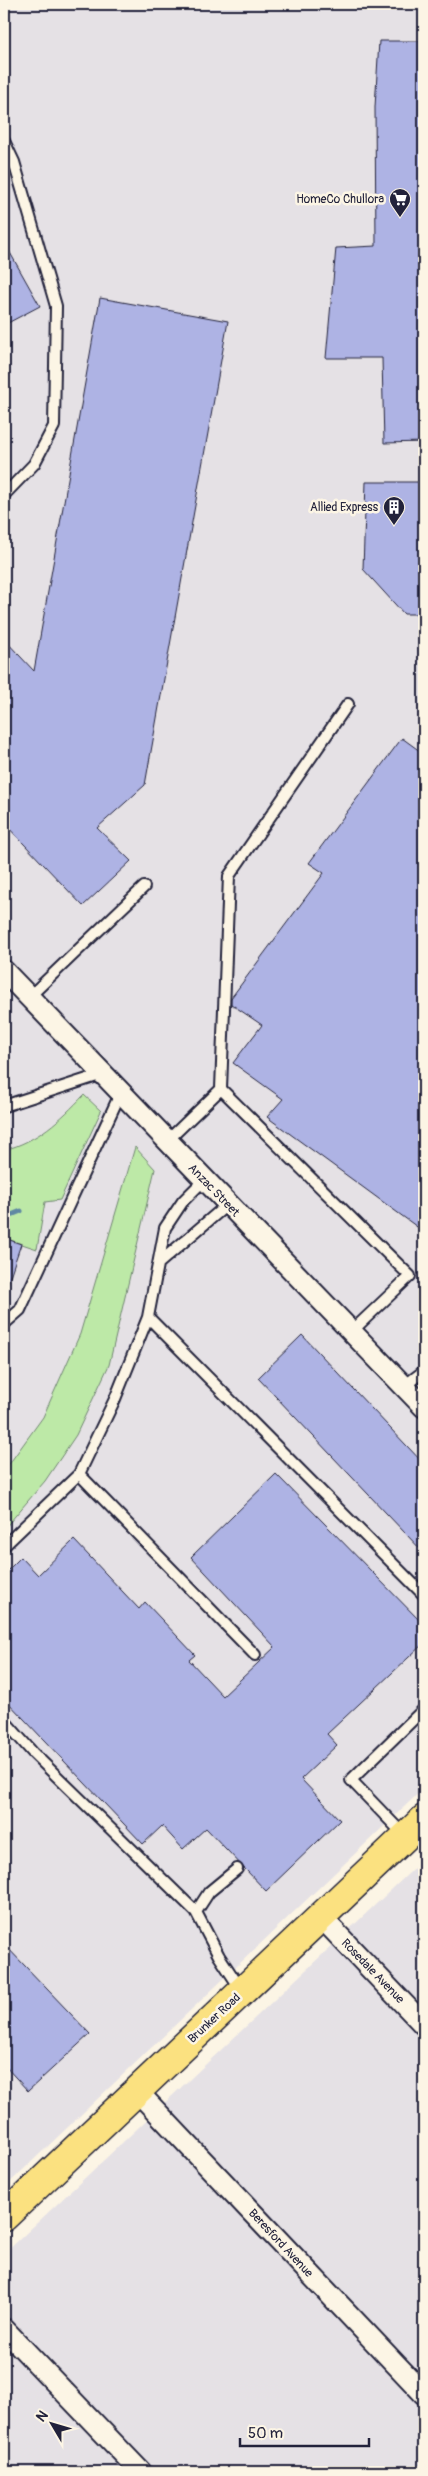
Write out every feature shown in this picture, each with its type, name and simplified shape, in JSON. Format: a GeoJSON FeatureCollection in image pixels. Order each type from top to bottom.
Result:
{"type":"FeatureCollection","features":[{"type":"Feature","properties":{"kind":"main road","name":"Brunker Road"},"geometry":{"type":"LineString","coordinates":[[4,2217],[415,1828]]}},
{"type":"Feature","properties":{"kind":"street","name":"Anzac Street"},"geometry":{"type":"LineString","coordinates":[[4,971],[424,1408]]}},
{"type":"Feature","properties":{"kind":"street","name":"Rosedale Avenue"},"geometry":{"type":"LineString","coordinates":[[321,1917],[424,2025]]}},
{"type":"Feature","properties":{"kind":"street","name":"Beresford Avenue"},"geometry":{"type":"LineString","coordinates":[[137,2091],[424,2394]]}},
{"type":"Feature","properties":{"kind":"street"},"geometry":{"type":"LineString","coordinates":[[4,2329],[141,2472]]}},
{"type":"Feature","properties":{"kind":"lane"},"geometry":{"type":"LineString","coordinates":[[4,141],[14,162],[56,306],[54,426],[34,464],[4,495]]}},
{"type":"Feature","properties":{"kind":"lane"},"geometry":{"type":"LineString","coordinates":[[167,1141],[221,1089],[229,876],[348,704]]}},
{"type":"Feature","properties":{"kind":"lane"},"geometry":{"type":"LineString","coordinates":[[29,997],[144,887]]}},
{"type":"Feature","properties":{"kind":"lane"},"geometry":{"type":"LineString","coordinates":[[4,1106],[103,1074]]}},
{"type":"Feature","properties":{"kind":"lane"},"geometry":{"type":"LineString","coordinates":[[221,1089],[410,1276],[351,1332]]}},
{"type":"Feature","properties":{"kind":"lane"},"geometry":{"type":"LineString","coordinates":[[4,1324],[20,1310],[121,1092]]}},
{"type":"Feature","properties":{"kind":"lane"},"geometry":{"type":"LineString","coordinates":[[4,1546],[79,1474],[115,1399],[148,1318],[165,1228],[183,1201],[204,1180]]}},
{"type":"Feature","properties":{"kind":"lane"},"geometry":{"type":"LineString","coordinates":[[158,1263],[228,1204]]}},
{"type":"Feature","properties":{"kind":"lane"},"geometry":{"type":"LineString","coordinates":[[148,1318],[424,1595]]}},
{"type":"Feature","properties":{"kind":"lane"},"geometry":{"type":"LineString","coordinates":[[404,1386],[424,1371]]}},
{"type":"Feature","properties":{"kind":"lane"},"geometry":{"type":"LineString","coordinates":[[79,1474],[254,1655]]}},
{"type":"Feature","properties":{"kind":"lane"},"geometry":{"type":"LineString","coordinates":[[415,1828],[351,1780],[424,1709]]}},
{"type":"Feature","properties":{"kind":"lane"},"geometry":{"type":"LineString","coordinates":[[4,1720],[33,1753],[196,1912],[219,1956],[242,1992]]}},
{"type":"Feature","properties":{"kind":"lane"},"geometry":{"type":"LineString","coordinates":[[196,1912],[209,1892],[236,1869]]}},
{"type":"Feature","properties":{"kind":"shaded area"},"geometry":{"type":"Polygon","coordinates":[[[4,4],[424,4],[424,1788],[4,2188],[4,4]]]}},
{"type":"Feature","properties":{"kind":"shaded area"},"geometry":{"type":"Polygon","coordinates":[[[424,1859],[424,2472],[4,2472],[4,2254],[424,1859]]]}},
{"type":"Feature","properties":{"kind":"green space"},"geometry":{"type":"Polygon","coordinates":[[[84,1095],[101,1111],[60,1200],[45,1202],[37,1249],[4,1238],[4,1150],[38,1135],[66,1113],[84,1095]]]}},
{"type":"Feature","properties":{"kind":"green space"},"geometry":{"type":"Polygon","coordinates":[[[135,1147],[155,1169],[109,1365],[76,1435],[45,1481],[4,1529],[4,1471],[43,1417],[80,1334],[135,1147]]]}},
{"type":"Feature","properties":{"kind":"building","name":"HomeCo Chullora"},"geometry":{"type":"Polygon","coordinates":[[[379,41],[424,41],[424,442],[384,443],[382,358],[326,358],[336,248],[376,246],[375,107],[379,41]]]}},
{"type":"Feature","properties":{"kind":"building"},"geometry":{"type":"Polygon","coordinates":[[[4,242],[40,306],[4,325],[4,242]]]}},
{"type":"Feature","properties":{"kind":"building"},"geometry":{"type":"Polygon","coordinates":[[[100,298],[228,321],[145,785],[97,828],[131,861],[83,906],[4,823],[4,639],[34,671],[100,298]]]}},
{"type":"Feature","properties":{"kind":"building","name":"Allied Express"},"geometry":{"type":"Polygon","coordinates":[[[366,482],[424,482],[424,614],[404,614],[363,569],[366,482]]]}},
{"type":"Feature","properties":{"kind":"building"},"geometry":{"type":"Polygon","coordinates":[[[402,738],[424,754],[424,1232],[267,1117],[283,1099],[233,1063],[262,1025],[231,1004],[231,998],[324,873],[309,863],[402,738]]]}},
{"type":"Feature","properties":{"kind":"building"},"geometry":{"type":"Polygon","coordinates":[[[4,1238],[21,1244],[6,1288],[4,1288],[4,1238]]]}},
{"type":"Feature","properties":{"kind":"building"},"geometry":{"type":"Polygon","coordinates":[[[302,1335],[424,1464],[424,1553],[258,1378],[302,1335]]]}},
{"type":"Feature","properties":{"kind":"building"},"geometry":{"type":"Polygon","coordinates":[[[276,1474],[424,1625],[424,1643],[327,1734],[337,1745],[301,1779],[340,1820],[266,1891],[206,1828],[183,1849],[162,1826],[143,1844],[4,1698],[4,1574],[21,1557],[38,1575],[74,1540],[139,1609],[145,1602],[195,1655],[189,1660],[223,1696],[275,1647],[191,1557],[276,1474]]]}},
{"type":"Feature","properties":{"kind":"building"},"geometry":{"type":"Polygon","coordinates":[[[4,1944],[90,2034],[28,2091],[4,2065],[4,1944]]]}},
{"type":"Feature","properties":{"kind":"waterway"},"geometry":{"type":"LineString","coordinates":[[4,1218],[21,1211]]}},
{"type":"Feature","properties":{"kind":"place","name":"HomeCo Chullora"},"geometry":{"type":"Point","coordinates":[400,218]}},
{"type":"Feature","properties":{"kind":"place","name":"Allied Express"},"geometry":{"type":"Point","coordinates":[394,526]}}]}
